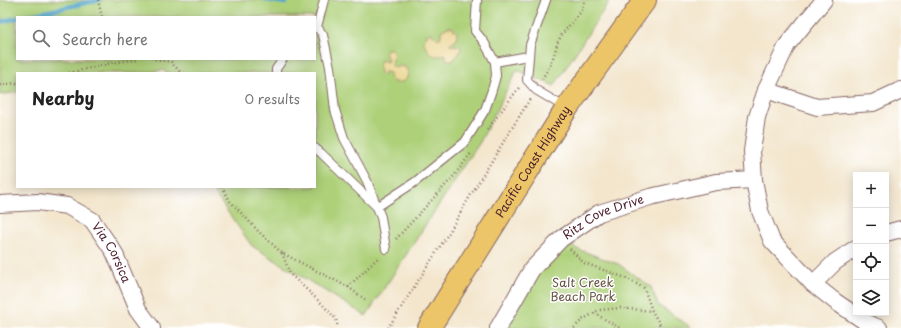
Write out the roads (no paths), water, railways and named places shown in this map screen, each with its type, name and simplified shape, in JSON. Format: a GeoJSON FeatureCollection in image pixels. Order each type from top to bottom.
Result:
{"type":"FeatureCollection","features":[{"type":"Feature","properties":{"kind":"highway","name":"Pacific Coast Highway"},"geometry":{"type":"LineString","coordinates":[[429,328],[567,108],[645,0]]}},
{"type":"Feature","properties":{"kind":"street"},"geometry":{"type":"LineString","coordinates":[[824,0],[786,46],[766,90],[757,117],[752,150],[754,180],[760,211],[772,241],[813,284],[867,323],[880,328]]}},
{"type":"Feature","properties":{"kind":"street"},"geometry":{"type":"LineString","coordinates":[[766,90],[817,107],[873,103],[901,90]]}},
{"type":"Feature","properties":{"kind":"street","name":"Ritz Cove Drive"},"geometry":{"type":"LineString","coordinates":[[498,328],[532,269],[560,239],[599,213],[650,197],[716,182],[754,180]]}},
{"type":"Feature","properties":{"kind":"street","name":"Via Corsica"},"geometry":{"type":"LineString","coordinates":[[0,204],[38,202],[67,206],[92,220],[114,252],[138,309],[152,328]]}},
{"type":"Feature","properties":{"kind":"street"},"geometry":{"type":"LineString","coordinates":[[889,232],[901,228]]}},
{"type":"Feature","properties":{"kind":"street"},"geometry":{"type":"LineString","coordinates":[[813,284],[835,262],[853,250]]}},
{"type":"Feature","properties":{"kind":"lane"},"geometry":{"type":"LineString","coordinates":[[324,0],[316,27],[323,35],[330,67],[335,110],[344,138],[367,181],[381,217],[386,249]]}},
{"type":"Feature","properties":{"kind":"lane"},"geometry":{"type":"LineString","coordinates":[[377,207],[415,182],[465,142],[485,110],[496,76],[495,62],[484,42],[475,31],[477,0]]}},
{"type":"Feature","properties":{"kind":"lane"},"geometry":{"type":"LineString","coordinates":[[546,0],[530,45],[527,80],[536,90],[567,108]]}},
{"type":"Feature","properties":{"kind":"lane"},"geometry":{"type":"LineString","coordinates":[[495,62],[528,56]]}},
{"type":"Feature","properties":{"kind":"lane"},"geometry":{"type":"LineString","coordinates":[[276,72],[276,69],[282,60]]}},
{"type":"Feature","properties":{"kind":"lane"},"geometry":{"type":"LineString","coordinates":[[316,149],[377,207]]}},
{"type":"Feature","properties":{"kind":"waterway"},"geometry":{"type":"LineString","coordinates":[[27,16],[99,0]]}},
{"type":"Feature","properties":{"kind":"waterway"},"geometry":{"type":"LineString","coordinates":[[267,0],[286,3]]}},
{"type":"Feature","properties":{"kind":"waterway"},"geometry":{"type":"LineString","coordinates":[[0,22],[16,18]]}},
{"type":"Feature","properties":{"kind":"park label","name":"Salt Creek Beach Park"},"geometry":{"type":"Point","coordinates":[583,290]}}]}
